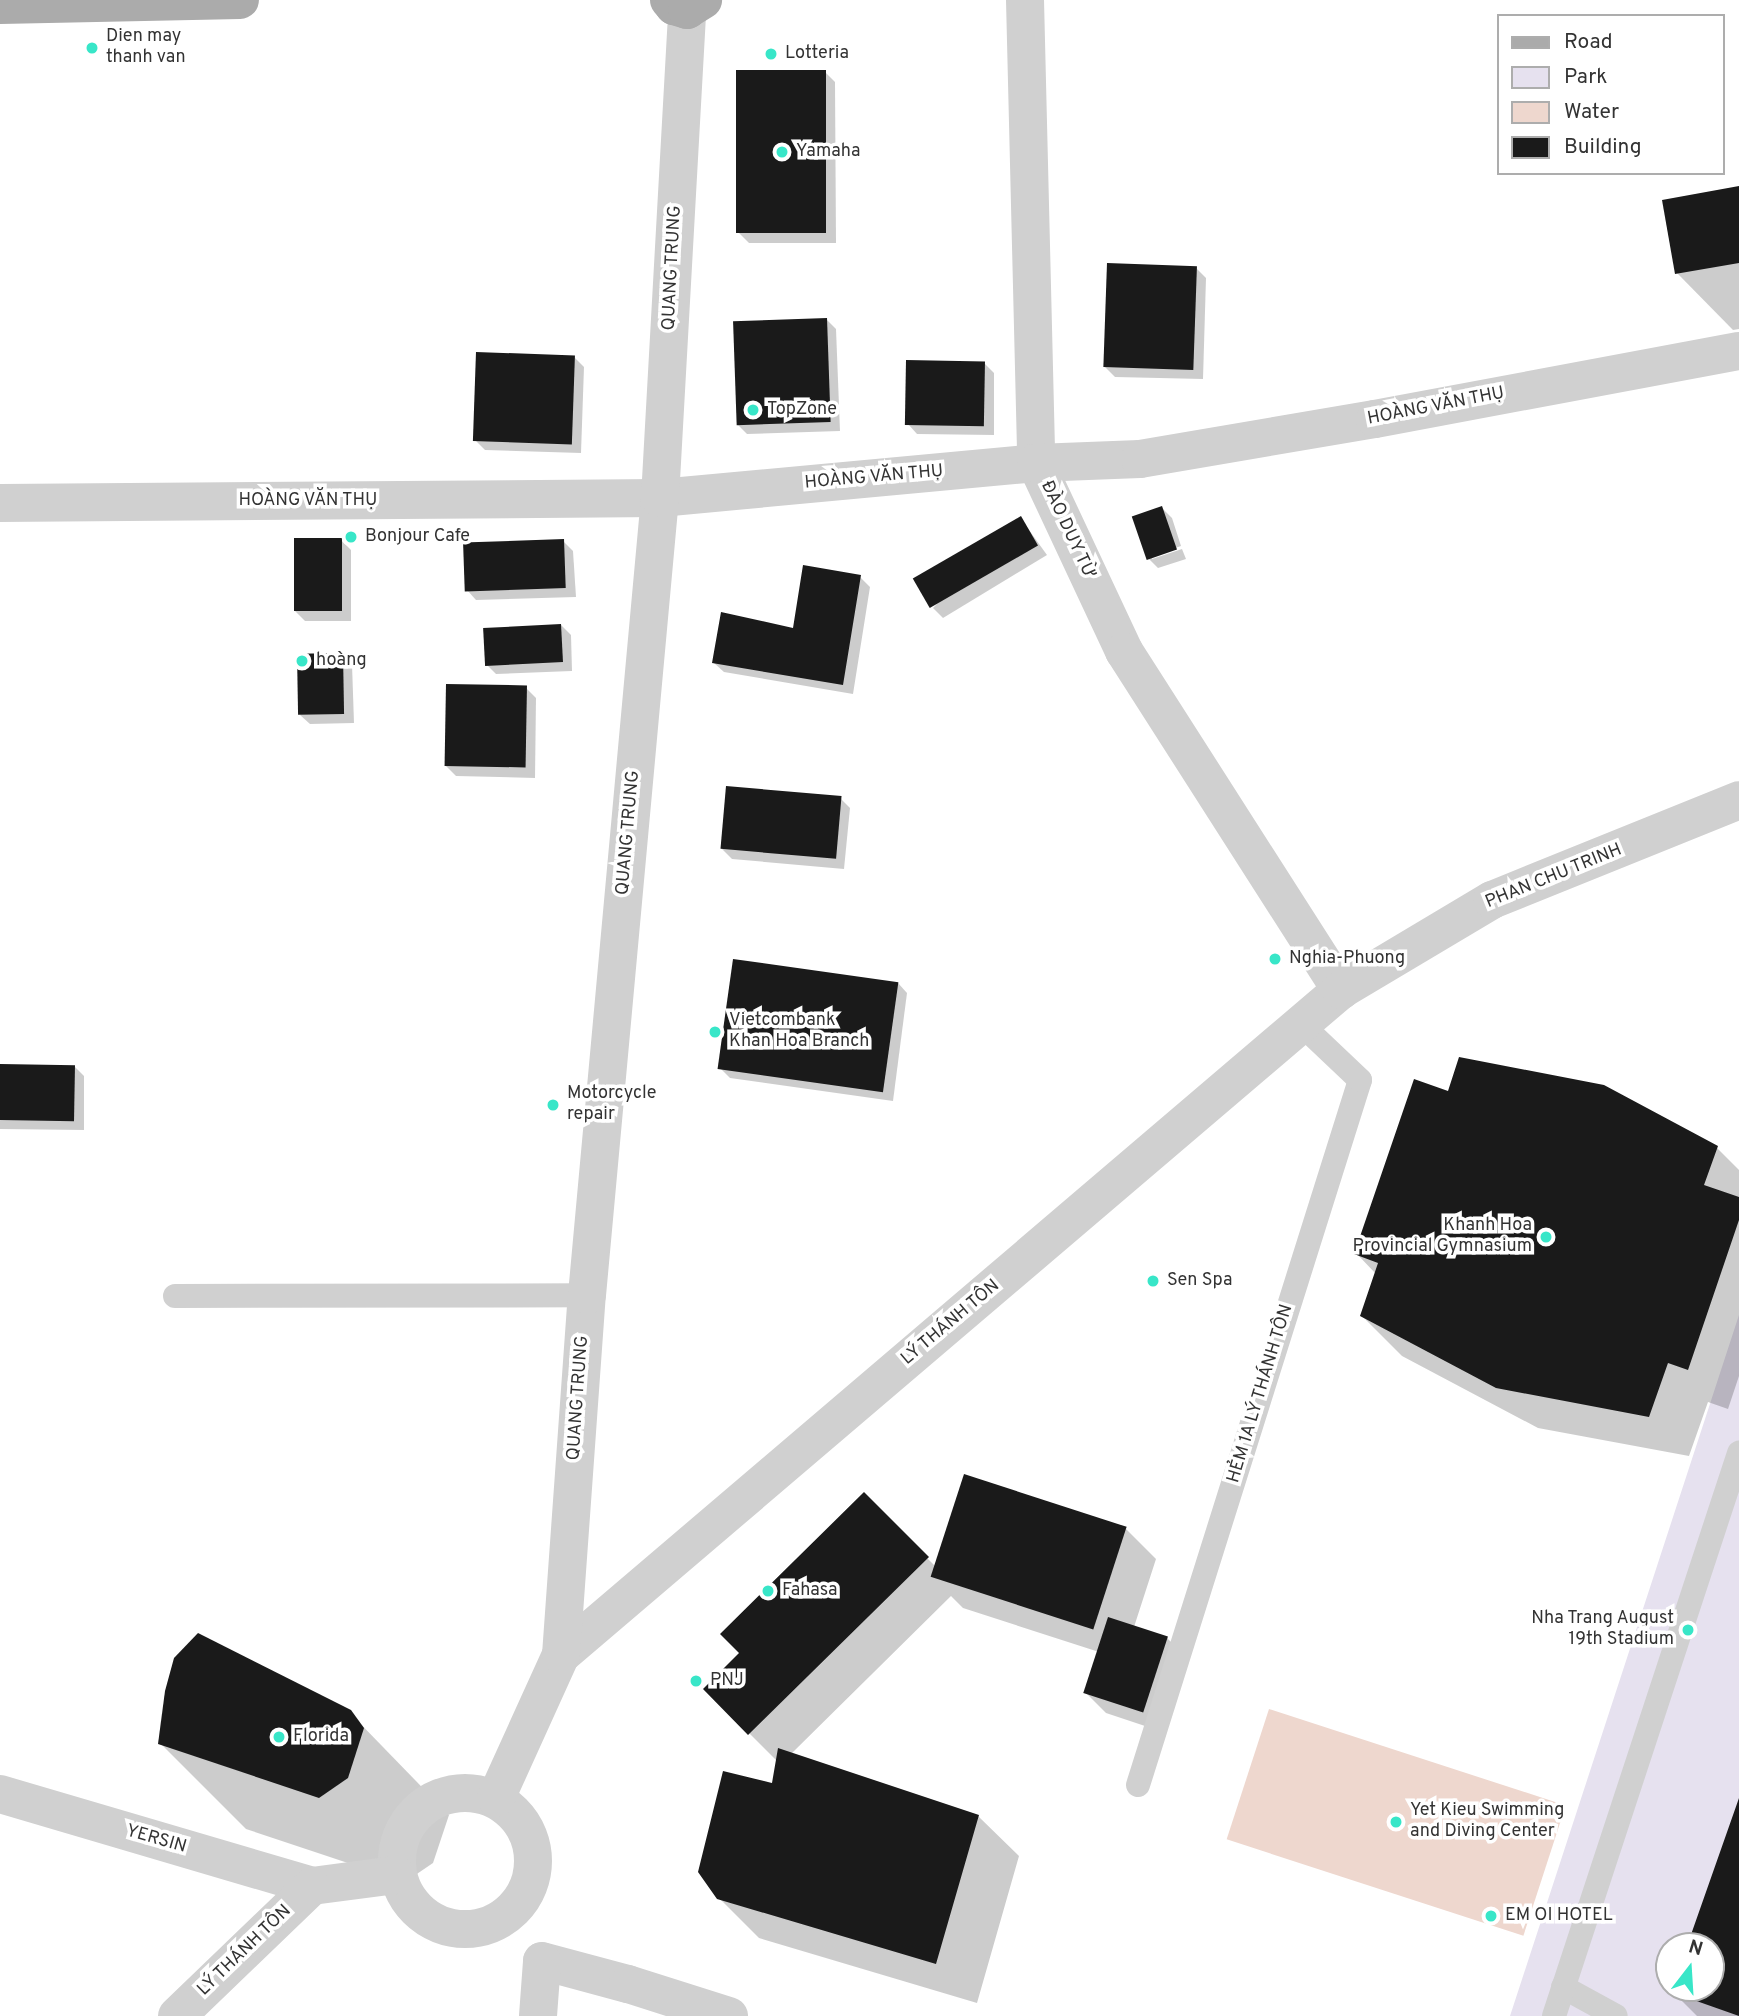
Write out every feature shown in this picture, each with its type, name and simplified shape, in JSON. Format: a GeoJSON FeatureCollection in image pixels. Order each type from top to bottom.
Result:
{"type":"FeatureCollection","features":[{"type":"Feature","properties":{"kind":"main road"},"geometry":{"type":"LineString","coordinates":[[0,5],[240,0]]}},
{"type":"Feature","properties":{"kind":"street","name":"ĐÀO DUY TỪ"},"geometry":{"type":"LineString","coordinates":[[1025,0],[1036,463],[1124,651],[1341,990]]}},
{"type":"Feature","properties":{"kind":"street","name":"QUANG TRUNG"},"geometry":{"type":"LineString","coordinates":[[561,1656],[587,1295],[660,498],[686,3]]}},
{"type":"Feature","properties":{"kind":"street","name":"HOÀNG VĂN THỤ"},"geometry":{"type":"LineString","coordinates":[[0,503],[660,498],[1036,463],[1140,459],[1375,419],[1739,351]]}},
{"type":"Feature","properties":{"kind":"street","name":"PHAN CHU TRINH"},"geometry":{"type":"LineString","coordinates":[[1341,990],[1492,900],[1739,800]]}},
{"type":"Feature","properties":{"kind":"street","name":"LÝ THÁNH TÔN"},"geometry":{"type":"LineString","coordinates":[[561,1656],[1341,990]]}},
{"type":"Feature","properties":{"kind":"street"},"geometry":{"type":"LineString","coordinates":[[496,1798],[561,1656]]}},
{"type":"Feature","properties":{"kind":"street"},"geometry":{"type":"LineString","coordinates":[[457,1793],[496,1798],[520,1820],[531,1842],[533,1865],[527,1891],[510,1913],[486,1925],[459,1929],[433,1921],[416,1908],[397,1875],[398,1850],[404,1830],[415,1814],[435,1800],[457,1793]]}},
{"type":"Feature","properties":{"kind":"street","name":"YERSIN"},"geometry":{"type":"LineString","coordinates":[[0,1794],[313,1886]]}},
{"type":"Feature","properties":{"kind":"street"},"geometry":{"type":"LineString","coordinates":[[313,1886],[397,1875]]}},
{"type":"Feature","properties":{"kind":"street","name":"LÝ THÁNH TÔN"},"geometry":{"type":"LineString","coordinates":[[177,2016],[313,1886]]}},
{"type":"Feature","properties":{"kind":"street"},"geometry":{"type":"LineString","coordinates":[[510,1913],[542,1961],[538,2016]]}},
{"type":"Feature","properties":{"kind":"street"},"geometry":{"type":"LineString","coordinates":[[542,1961],[628,1984],[729,2016]]}},
{"type":"Feature","properties":{"kind":"lane","name":"HẺM 1A LÝ THÁNH TÔN"},"geometry":{"type":"LineString","coordinates":[[1139,1785],[1360,1080],[1301,1025]]}},
{"type":"Feature","properties":{"kind":"lane"},"geometry":{"type":"LineString","coordinates":[[175,1296],[587,1295]]}},
{"type":"Feature","properties":{"kind":"lane"},"geometry":{"type":"LineString","coordinates":[[1554,2016],[1739,1453]]}},
{"type":"Feature","properties":{"kind":"lane"},"geometry":{"type":"LineString","coordinates":[[1563,1987],[1616,2016]]}},
{"type":"Feature","properties":{"kind":"green space","name":"Nha Trang August 19th Stadium"},"geometry":{"type":"Polygon","coordinates":[[[1739,1315],[1739,2016],[1510,2016],[1739,1315]]]}},
{"type":"Feature","properties":{"kind":"water","name":"Yet Kieu Swimming and Diving Center"},"geometry":{"type":"Polygon","coordinates":[[[1269,1709],[1566,1805],[1523,1936],[1227,1839],[1269,1709]]]}},
{"type":"Feature","properties":{"kind":"building","name":"Yamaha"},"geometry":{"type":"Polygon","coordinates":[[[736,70],[826,70],[826,233],[736,233],[736,70]]]}},
{"type":"Feature","properties":{"kind":"building"},"geometry":{"type":"Polygon","coordinates":[[[1739,186],[1739,263],[1675,274],[1662,200],[1739,186]]]}},
{"type":"Feature","properties":{"kind":"building"},"geometry":{"type":"Polygon","coordinates":[[[1107,263],[1197,266],[1193,370],[1103,367],[1107,263]]]}},
{"type":"Feature","properties":{"kind":"building"},"geometry":{"type":"Polygon","coordinates":[[[827,318],[831,422],[737,425],[733,321],[827,318]]]}},
{"type":"Feature","properties":{"kind":"building"},"geometry":{"type":"Polygon","coordinates":[[[476,352],[575,355],[572,444],[473,441],[476,352]]]}},
{"type":"Feature","properties":{"kind":"building"},"geometry":{"type":"Polygon","coordinates":[[[906,360],[985,361],[984,426],[905,425],[906,360]]]}},
{"type":"Feature","properties":{"kind":"building"},"geometry":{"type":"Polygon","coordinates":[[[1162,506],[1177,549],[1147,560],[1132,516],[1162,506]]]}},
{"type":"Feature","properties":{"kind":"building"},"geometry":{"type":"Polygon","coordinates":[[[1021,516],[1038,545],[930,608],[913,578],[1021,516]]]}},
{"type":"Feature","properties":{"kind":"building"},"geometry":{"type":"Polygon","coordinates":[[[294,538],[342,538],[342,611],[294,611],[294,538]]]}},
{"type":"Feature","properties":{"kind":"building"},"geometry":{"type":"Polygon","coordinates":[[[564,539],[566,588],[465,591],[463,543],[564,539]]]}},
{"type":"Feature","properties":{"kind":"building"},"geometry":{"type":"Polygon","coordinates":[[[803,565],[861,575],[843,685],[712,663],[721,612],[793,628],[803,565]]]}},
{"type":"Feature","properties":{"kind":"building"},"geometry":{"type":"Polygon","coordinates":[[[561,624],[563,662],[485,666],[483,628],[561,624]]]}},
{"type":"Feature","properties":{"kind":"building"},"geometry":{"type":"Polygon","coordinates":[[[343,653],[344,714],[298,715],[297,654],[343,653]]]}},
{"type":"Feature","properties":{"kind":"building"},"geometry":{"type":"Polygon","coordinates":[[[446,684],[527,685],[526,767],[445,766],[446,684]]]}},
{"type":"Feature","properties":{"kind":"building"},"geometry":{"type":"Polygon","coordinates":[[[726,786],[842,796],[836,859],[721,849],[726,786]]]}},
{"type":"Feature","properties":{"kind":"building"},"geometry":{"type":"Polygon","coordinates":[[[733,959],[898,982],[883,1092],[718,1069],[733,959]]]}},
{"type":"Feature","properties":{"kind":"building","name":"Khanh Hoa Provincial Gymnasium"},"geometry":{"type":"Polygon","coordinates":[[[1459,1057],[1604,1085],[1718,1146],[1704,1185],[1739,1197],[1739,1220],[1688,1370],[1668,1363],[1649,1417],[1496,1388],[1360,1316],[1378,1263],[1354,1254],[1414,1079],[1448,1091],[1459,1057]]]}},
{"type":"Feature","properties":{"kind":"building"},"geometry":{"type":"Polygon","coordinates":[[[0,1064],[75,1065],[74,1121],[0,1120],[0,1064]]]}},
{"type":"Feature","properties":{"kind":"building"},"geometry":{"type":"Polygon","coordinates":[[[964,1474],[1127,1527],[1093,1630],[931,1577],[964,1474]]]}},
{"type":"Feature","properties":{"kind":"building"},"geometry":{"type":"Polygon","coordinates":[[[864,1492],[929,1557],[748,1735],[703,1689],[739,1653],[720,1634],[864,1492]]]}},
{"type":"Feature","properties":{"kind":"building"},"geometry":{"type":"Polygon","coordinates":[[[1108,1617],[1168,1636],[1143,1713],[1083,1693],[1108,1617]]]}},
{"type":"Feature","properties":{"kind":"building"},"geometry":{"type":"Polygon","coordinates":[[[198,1633],[351,1710],[364,1728],[348,1778],[319,1798],[158,1744],[165,1691],[174,1658],[198,1633]]]}},
{"type":"Feature","properties":{"kind":"building"},"geometry":{"type":"Polygon","coordinates":[[[778,1748],[979,1815],[936,1964],[717,1899],[698,1872],[723,1771],[772,1783],[778,1748]]]}},
{"type":"Feature","properties":{"kind":"building"},"geometry":{"type":"Polygon","coordinates":[[[1739,1798],[1739,2016],[1699,2002],[1725,2002],[1725,1932],[1692,1932],[1739,1798]]]}},
{"type":"Feature","properties":{"kind":"place","name":"Dien may thanh van"},"geometry":{"type":"Point","coordinates":[92,48]}},
{"type":"Feature","properties":{"kind":"place","name":"Lotteria"},"geometry":{"type":"Point","coordinates":[771,54]}},
{"type":"Feature","properties":{"kind":"place","name":"Yamaha"},"geometry":{"type":"Point","coordinates":[782,152]}},
{"type":"Feature","properties":{"kind":"place","name":"TopZone"},"geometry":{"type":"Point","coordinates":[753,410]}},
{"type":"Feature","properties":{"kind":"place","name":"Bonjour Cafe"},"geometry":{"type":"Point","coordinates":[351,537]}},
{"type":"Feature","properties":{"kind":"place","name":"hoàng"},"geometry":{"type":"Point","coordinates":[302,661]}},
{"type":"Feature","properties":{"kind":"place","name":"Nghia-Phuong"},"geometry":{"type":"Point","coordinates":[1275,959]}},
{"type":"Feature","properties":{"kind":"place","name":"Vietcombank Khan Hoa Branch"},"geometry":{"type":"Point","coordinates":[715,1032]}},
{"type":"Feature","properties":{"kind":"place","name":"Motorcycle repair"},"geometry":{"type":"Point","coordinates":[553,1105]}},
{"type":"Feature","properties":{"kind":"place","name":"Khanh Hoa Provincial Gymnasium"},"geometry":{"type":"Point","coordinates":[1546,1237]}},
{"type":"Feature","properties":{"kind":"place","name":"Sen Spa"},"geometry":{"type":"Point","coordinates":[1153,1281]}},
{"type":"Feature","properties":{"kind":"place","name":"Fahasa"},"geometry":{"type":"Point","coordinates":[768,1591]}},
{"type":"Feature","properties":{"kind":"place","name":"Nha Trang August 19th Stadium"},"geometry":{"type":"Point","coordinates":[1688,1630]}},
{"type":"Feature","properties":{"kind":"place","name":"PNJ"},"geometry":{"type":"Point","coordinates":[696,1681]}},
{"type":"Feature","properties":{"kind":"place","name":"Florida"},"geometry":{"type":"Point","coordinates":[279,1737]}},
{"type":"Feature","properties":{"kind":"place","name":"Yet Kieu Swimming and Diving Center"},"geometry":{"type":"Point","coordinates":[1396,1822]}},
{"type":"Feature","properties":{"kind":"place","name":"EM OI HOTEL"},"geometry":{"type":"Point","coordinates":[1491,1916]}}]}
